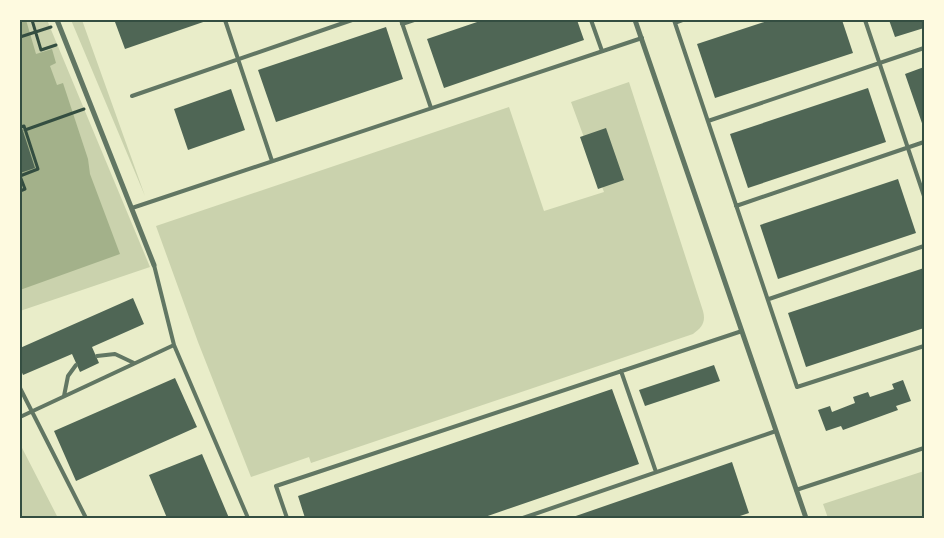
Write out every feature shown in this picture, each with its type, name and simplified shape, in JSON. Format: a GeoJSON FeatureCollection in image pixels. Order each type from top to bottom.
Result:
{"type":"FeatureCollection","features":[{"type":"Feature","properties":{"kind":"street"},"geometry":{"type":"LineString","coordinates":[[57,20],[154,265]]}},
{"type":"Feature","properties":{"kind":"street"},"geometry":{"type":"LineString","coordinates":[[635,20],[806,518]]}},
{"type":"Feature","properties":{"kind":"lane"},"geometry":{"type":"LineString","coordinates":[[225,20],[272,161]]}},
{"type":"Feature","properties":{"kind":"lane"},"geometry":{"type":"LineString","coordinates":[[132,96],[352,20]]}},
{"type":"Feature","properties":{"kind":"lane"},"geometry":{"type":"LineString","coordinates":[[414,20],[402,22],[431,108]]}},
{"type":"Feature","properties":{"kind":"lane"},"geometry":{"type":"LineString","coordinates":[[591,20],[602,52]]}},
{"type":"Feature","properties":{"kind":"lane"},"geometry":{"type":"LineString","coordinates":[[683,20],[675,21],[797,387],[924,346]]}},
{"type":"Feature","properties":{"kind":"lane"},"geometry":{"type":"LineString","coordinates":[[865,20],[924,196]]}},
{"type":"Feature","properties":{"kind":"lane"},"geometry":{"type":"LineString","coordinates":[[132,208],[642,38]]}},
{"type":"Feature","properties":{"kind":"lane"},"geometry":{"type":"LineString","coordinates":[[708,121],[924,48]]}},
{"type":"Feature","properties":{"kind":"lane"},"geometry":{"type":"LineString","coordinates":[[736,206],[924,142]]}},
{"type":"Feature","properties":{"kind":"lane"},"geometry":{"type":"LineString","coordinates":[[769,299],[924,246]]}},
{"type":"Feature","properties":{"kind":"lane"},"geometry":{"type":"LineString","coordinates":[[154,265],[174,345],[248,518]]}},
{"type":"Feature","properties":{"kind":"lane"},"geometry":{"type":"LineString","coordinates":[[287,518],[276,486],[742,331]]}},
{"type":"Feature","properties":{"kind":"lane"},"geometry":{"type":"LineString","coordinates":[[20,417],[174,345]]}},
{"type":"Feature","properties":{"kind":"lane"},"geometry":{"type":"LineString","coordinates":[[96,356],[115,354],[135,363]]}},
{"type":"Feature","properties":{"kind":"lane"},"geometry":{"type":"LineString","coordinates":[[64,396],[68,376],[76,365]]}},
{"type":"Feature","properties":{"kind":"lane"},"geometry":{"type":"LineString","coordinates":[[621,371],[656,472]]}},
{"type":"Feature","properties":{"kind":"lane"},"geometry":{"type":"LineString","coordinates":[[20,388],[86,518]]}},
{"type":"Feature","properties":{"kind":"lane"},"geometry":{"type":"LineString","coordinates":[[523,518],[776,431]]}},
{"type":"Feature","properties":{"kind":"lane"},"geometry":{"type":"LineString","coordinates":[[796,490],[924,448]]}},
{"type":"Feature","properties":{"kind":"path"},"geometry":{"type":"LineString","coordinates":[[32,20],[41,50],[66,41]]}},
{"type":"Feature","properties":{"kind":"path"},"geometry":{"type":"LineString","coordinates":[[20,38],[39,31]]}},
{"type":"Feature","properties":{"kind":"path"},"geometry":{"type":"LineString","coordinates":[[25,130],[78,111]]}},
{"type":"Feature","properties":{"kind":"path"},"geometry":{"type":"LineString","coordinates":[[20,127],[24,126],[38,169],[20,176],[25,189],[20,191]]}},
{"type":"Feature","properties":{"kind":"shaded area"},"geometry":{"type":"Polygon","coordinates":[[[20,20],[47,20],[150,267],[20,311],[20,20]]]}},
{"type":"Feature","properties":{"kind":"shaded area"},"geometry":{"type":"Polygon","coordinates":[[[20,20],[26,20],[36,54],[52,49],[56,63],[50,66],[57,85],[63,83],[88,159],[90,174],[120,254],[20,290],[20,20]]]}},
{"type":"Feature","properties":{"kind":"shaded area"},"geometry":{"type":"Polygon","coordinates":[[[71,20],[82,20],[145,196],[71,20]]]}},
{"type":"Feature","properties":{"kind":"shaded area"},"geometry":{"type":"Polygon","coordinates":[[[629,82],[703,311],[704,322],[699,329],[693,334],[311,463],[309,457],[251,477],[198,342],[156,226],[509,107],[544,211],[604,192],[571,102],[629,82]]]}},
{"type":"Feature","properties":{"kind":"shaded area"},"geometry":{"type":"Polygon","coordinates":[[[20,444],[58,518],[20,518],[20,444]]]}},
{"type":"Feature","properties":{"kind":"shaded area"},"geometry":{"type":"Polygon","coordinates":[[[924,471],[924,518],[828,518],[823,504],[924,471]]]}},
{"type":"Feature","properties":{"kind":"building"},"geometry":{"type":"Polygon","coordinates":[[[120,20],[209,20],[125,49],[115,22],[120,20]]]}},
{"type":"Feature","properties":{"kind":"building"},"geometry":{"type":"Polygon","coordinates":[[[483,20],[577,20],[584,40],[444,88],[427,39],[483,20]]]}},
{"type":"Feature","properties":{"kind":"building"},"geometry":{"type":"Polygon","coordinates":[[[770,20],[842,20],[853,53],[715,98],[697,44],[770,20]]]}},
{"type":"Feature","properties":{"kind":"building"},"geometry":{"type":"Polygon","coordinates":[[[889,20],[924,20],[924,28],[895,37],[889,20]]]}},
{"type":"Feature","properties":{"kind":"building"},"geometry":{"type":"Polygon","coordinates":[[[386,27],[403,79],[276,122],[258,70],[386,27]]]}},
{"type":"Feature","properties":{"kind":"building"},"geometry":{"type":"Polygon","coordinates":[[[924,67],[924,129],[905,74],[924,67]]]}},
{"type":"Feature","properties":{"kind":"building"},"geometry":{"type":"Polygon","coordinates":[[[868,88],[886,142],[748,188],[730,134],[868,88]]]}},
{"type":"Feature","properties":{"kind":"building"},"geometry":{"type":"Polygon","coordinates":[[[231,89],[245,130],[188,150],[174,109],[231,89]]]}},
{"type":"Feature","properties":{"kind":"building"},"geometry":{"type":"Polygon","coordinates":[[[22,128],[35,168],[20,173],[20,129],[22,128]]]}},
{"type":"Feature","properties":{"kind":"building"},"geometry":{"type":"Polygon","coordinates":[[[606,128],[624,180],[598,189],[580,137],[606,128]]]}},
{"type":"Feature","properties":{"kind":"building"},"geometry":{"type":"Polygon","coordinates":[[[898,179],[916,233],[778,279],[760,225],[898,179]]]}},
{"type":"Feature","properties":{"kind":"building"},"geometry":{"type":"Polygon","coordinates":[[[924,268],[924,328],[806,367],[788,313],[924,268]]]}},
{"type":"Feature","properties":{"kind":"building"},"geometry":{"type":"Polygon","coordinates":[[[133,298],[144,324],[92,347],[99,363],[80,372],[72,354],[23,375],[20,368],[20,348],[133,298]]]}},
{"type":"Feature","properties":{"kind":"building"},"geometry":{"type":"Polygon","coordinates":[[[714,365],[720,381],[645,406],[639,390],[714,365]]]}},
{"type":"Feature","properties":{"kind":"building"},"geometry":{"type":"Polygon","coordinates":[[[175,378],[197,427],[76,481],[54,431],[175,378]]]}},
{"type":"Feature","properties":{"kind":"building"},"geometry":{"type":"Polygon","coordinates":[[[903,380],[911,401],[896,406],[898,410],[843,430],[841,426],[826,431],[818,410],[830,406],[832,412],[855,403],[853,397],[868,392],[870,397],[894,389],[892,384],[903,380]]]}},
{"type":"Feature","properties":{"kind":"building"},"geometry":{"type":"Polygon","coordinates":[[[612,389],[639,464],[482,518],[305,518],[298,496],[612,389]]]}},
{"type":"Feature","properties":{"kind":"building"},"geometry":{"type":"Polygon","coordinates":[[[202,454],[229,518],[167,518],[149,475],[202,454]]]}},
{"type":"Feature","properties":{"kind":"building"},"geometry":{"type":"Polygon","coordinates":[[[732,462],[749,513],[734,518],[570,518],[732,462]]]}}]}
